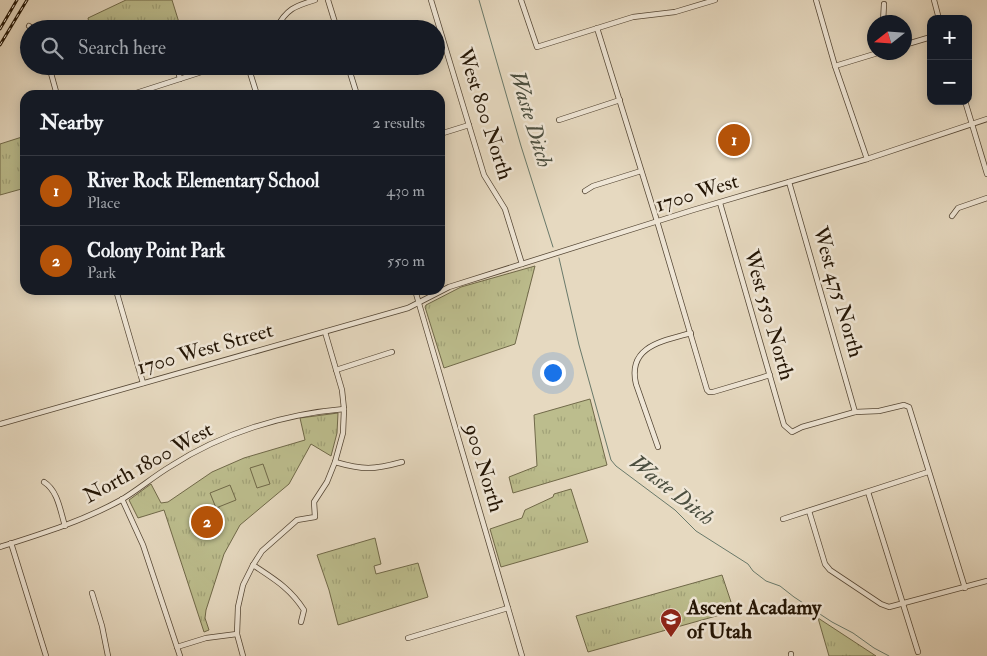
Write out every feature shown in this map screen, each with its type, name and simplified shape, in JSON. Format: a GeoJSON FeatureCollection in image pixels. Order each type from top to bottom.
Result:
{"type":"FeatureCollection","features":[{"type":"Feature","properties":{"kind":"street"},"geometry":{"type":"LineString","coordinates":[[281,20],[290,10],[315,0]]}},
{"type":"Feature","properties":{"kind":"street"},"geometry":{"type":"LineString","coordinates":[[328,0],[334,20]]}},
{"type":"Feature","properties":{"kind":"street","name":"West 800 North"},"geometry":{"type":"LineString","coordinates":[[431,0],[437,20]]}},
{"type":"Feature","properties":{"kind":"street"},"geometry":{"type":"LineString","coordinates":[[522,0],[537,47],[632,17],[684,10],[715,0]]}},
{"type":"Feature","properties":{"kind":"street"},"geometry":{"type":"LineString","coordinates":[[816,0],[867,159]]}},
{"type":"Feature","properties":{"kind":"street"},"geometry":{"type":"LineString","coordinates":[[934,0],[939,15]]}},
{"type":"Feature","properties":{"kind":"street"},"geometry":{"type":"LineString","coordinates":[[883,15],[884,4]]}},
{"type":"Feature","properties":{"kind":"street"},"geometry":{"type":"LineString","coordinates":[[597,28],[709,392],[770,375]]}},
{"type":"Feature","properties":{"kind":"street"},"geometry":{"type":"LineString","coordinates":[[912,44],[927,39]]}},
{"type":"Feature","properties":{"kind":"street","name":"West 800 North"},"geometry":{"type":"LineString","coordinates":[[445,46],[484,175],[505,209],[522,264]]}},
{"type":"Feature","properties":{"kind":"street"},"geometry":{"type":"LineString","coordinates":[[836,66],[867,56]]}},
{"type":"Feature","properties":{"kind":"street"},"geometry":{"type":"LineString","coordinates":[[51,75],[56,90]]}},
{"type":"Feature","properties":{"kind":"street"},"geometry":{"type":"LineString","coordinates":[[179,75],[180,79]]}},
{"type":"Feature","properties":{"kind":"street"},"geometry":{"type":"LineString","coordinates":[[147,90],[192,75]]}},
{"type":"Feature","properties":{"kind":"street"},"geometry":{"type":"LineString","coordinates":[[251,75],[255,90]]}},
{"type":"Feature","properties":{"kind":"street"},"geometry":{"type":"LineString","coordinates":[[351,75],[355,90]]}},
{"type":"Feature","properties":{"kind":"street"},"geometry":{"type":"LineString","coordinates":[[560,120],[620,100]]}},
{"type":"Feature","properties":{"kind":"street"},"geometry":{"type":"LineString","coordinates":[[966,105],[987,174]]}},
{"type":"Feature","properties":{"kind":"street","name":"1700 West"},"geometry":{"type":"LineString","coordinates":[[445,289],[657,221],[867,159],[987,119]]}},
{"type":"Feature","properties":{"kind":"street"},"geometry":{"type":"LineString","coordinates":[[445,132],[469,125]]}},
{"type":"Feature","properties":{"kind":"street"},"geometry":{"type":"LineString","coordinates":[[585,191],[593,186],[642,171]]}},
{"type":"Feature","properties":{"kind":"street","name":"West 475 North"},"geometry":{"type":"LineString","coordinates":[[789,182],[855,412]]}},
{"type":"Feature","properties":{"kind":"street"},"geometry":{"type":"LineString","coordinates":[[952,216],[958,208],[987,198]]}},
{"type":"Feature","properties":{"kind":"street","name":"West 550 North"},"geometry":{"type":"LineString","coordinates":[[720,203],[784,425],[792,432],[855,412]]}},
{"type":"Feature","properties":{"kind":"street"},"geometry":{"type":"LineString","coordinates":[[117,295],[143,383]]}},
{"type":"Feature","properties":{"kind":"street","name":"900 North"},"geometry":{"type":"LineString","coordinates":[[417,295],[522,656]]}},
{"type":"Feature","properties":{"kind":"street","name":"1700 West"},"geometry":{"type":"LineString","coordinates":[[419,303],[431,295]]}},
{"type":"Feature","properties":{"kind":"street","name":"1700 West Street"},"geometry":{"type":"LineString","coordinates":[[0,424],[325,332],[408,308],[419,303]]}},
{"type":"Feature","properties":{"kind":"street"},"geometry":{"type":"LineString","coordinates":[[243,656],[237,634],[238,607],[243,585],[262,551],[275,538],[297,520],[315,517],[314,502],[335,462],[343,433],[344,409],[342,390],[325,332]]}},
{"type":"Feature","properties":{"kind":"street"},"geometry":{"type":"LineString","coordinates":[[658,447],[636,384],[634,371],[637,360],[644,350],[654,344],[690,333]]}},
{"type":"Feature","properties":{"kind":"street"},"geometry":{"type":"LineString","coordinates":[[336,370],[392,352]]}},
{"type":"Feature","properties":{"kind":"street"},"geometry":{"type":"LineString","coordinates":[[855,412],[879,411],[900,406],[909,407],[964,588]]}},
{"type":"Feature","properties":{"kind":"street","name":"North 1800 West"},"geometry":{"type":"LineString","coordinates":[[0,547],[65,526],[93,514],[122,499],[172,465],[202,448],[234,434],[299,415],[344,409]]}},
{"type":"Feature","properties":{"kind":"street"},"geometry":{"type":"LineString","coordinates":[[335,462],[359,469],[378,468],[402,462]]}},
{"type":"Feature","properties":{"kind":"street"},"geometry":{"type":"LineString","coordinates":[[783,519],[928,472]]}},
{"type":"Feature","properties":{"kind":"street"},"geometry":{"type":"LineString","coordinates":[[44,482],[51,486],[56,494],[65,526]]}},
{"type":"Feature","properties":{"kind":"street"},"geometry":{"type":"LineString","coordinates":[[868,492],[918,652]]}},
{"type":"Feature","properties":{"kind":"street"},"geometry":{"type":"LineString","coordinates":[[122,499],[143,545],[180,656]]}},
{"type":"Feature","properties":{"kind":"street"},"geometry":{"type":"LineString","coordinates":[[809,512],[825,564],[830,570],[881,604],[890,607],[904,604],[987,581]]}},
{"type":"Feature","properties":{"kind":"street"},"geometry":{"type":"LineString","coordinates":[[11,543],[46,656]]}},
{"type":"Feature","properties":{"kind":"street"},"geometry":{"type":"LineString","coordinates":[[253,566],[281,583],[295,596],[304,610],[301,622]]}},
{"type":"Feature","properties":{"kind":"street"},"geometry":{"type":"LineString","coordinates":[[92,594],[102,626],[108,656]]}},
{"type":"Feature","properties":{"kind":"street"},"geometry":{"type":"LineString","coordinates":[[408,638],[508,608]]}},
{"type":"Feature","properties":{"kind":"street"},"geometry":{"type":"LineString","coordinates":[[177,648],[206,638],[237,634]]}},
{"type":"Feature","properties":{"kind":"green space"},"geometry":{"type":"Polygon","coordinates":[[[126,0],[172,0],[178,20],[88,20],[88,18],[126,0]]]}},
{"type":"Feature","properties":{"kind":"green space"},"geometry":{"type":"Polygon","coordinates":[[[20,138],[20,189],[0,195],[0,144],[20,138]]]}},
{"type":"Feature","properties":{"kind":"green space"},"geometry":{"type":"Polygon","coordinates":[[[535,266],[515,344],[444,368],[425,307],[426,305],[461,287],[535,266]]]}},
{"type":"Feature","properties":{"kind":"green space"},"geometry":{"type":"Polygon","coordinates":[[[590,399],[607,465],[513,493],[509,477],[537,466],[534,415],[590,399]]]}},
{"type":"Feature","properties":{"kind":"green space"},"geometry":{"type":"Polygon","coordinates":[[[338,413],[337,433],[331,456],[311,444],[289,484],[240,525],[224,554],[206,610],[205,618],[209,630],[204,632],[164,510],[138,518],[129,500],[151,484],[161,503],[168,502],[212,472],[244,458],[305,440],[300,418],[338,413]]]}},
{"type":"Feature","properties":{"kind":"green space"},"geometry":{"type":"Polygon","coordinates":[[[263,464],[270,484],[257,488],[250,468],[263,464]]]}},
{"type":"Feature","properties":{"kind":"green space"},"geometry":{"type":"Polygon","coordinates":[[[230,485],[236,500],[216,508],[210,493],[230,485]]]}},
{"type":"Feature","properties":{"kind":"green space"},"geometry":{"type":"Polygon","coordinates":[[[571,489],[588,542],[501,567],[490,529],[522,518],[525,510],[553,497],[554,494],[571,489]]]}},
{"type":"Feature","properties":{"kind":"green space"},"geometry":{"type":"Polygon","coordinates":[[[375,538],[381,564],[374,566],[376,574],[418,563],[428,597],[338,625],[317,555],[375,538]]]}},
{"type":"Feature","properties":{"kind":"green space"},"geometry":{"type":"Polygon","coordinates":[[[722,575],[734,611],[588,652],[576,616],[722,575]]]}},
{"type":"Feature","properties":{"kind":"green space"},"geometry":{"type":"Polygon","coordinates":[[[818,618],[876,656],[829,656],[818,618]]]}},
{"type":"Feature","properties":{"kind":"waterway","name":"Waste Ditch"},"geometry":{"type":"LineString","coordinates":[[479,0],[521,146],[553,247]]}},
{"type":"Feature","properties":{"kind":"waterway","name":"Waste Ditch"},"geometry":{"type":"LineString","coordinates":[[559,258],[579,345],[611,460],[616,466],[675,510],[696,531],[748,564],[753,571],[766,581],[780,586],[832,622],[889,656]]}},
{"type":"Feature","properties":{"kind":"railway"},"geometry":{"type":"LineString","coordinates":[[0,29],[17,0]]}},
{"type":"Feature","properties":{"kind":"railway"},"geometry":{"type":"LineString","coordinates":[[0,45],[27,0]]}},
{"type":"Feature","properties":{"kind":"place","name":"River Rock Elementary School"},"geometry":{"type":"Point","coordinates":[734,140]}},
{"type":"Feature","properties":{"kind":"place","name":"Colony Point Park"},"geometry":{"type":"Point","coordinates":[207,522]}},
{"type":"Feature","properties":{"kind":"place","name":"Ascent Acadamy of Utah"},"geometry":{"type":"Point","coordinates":[671,638]}}]}
